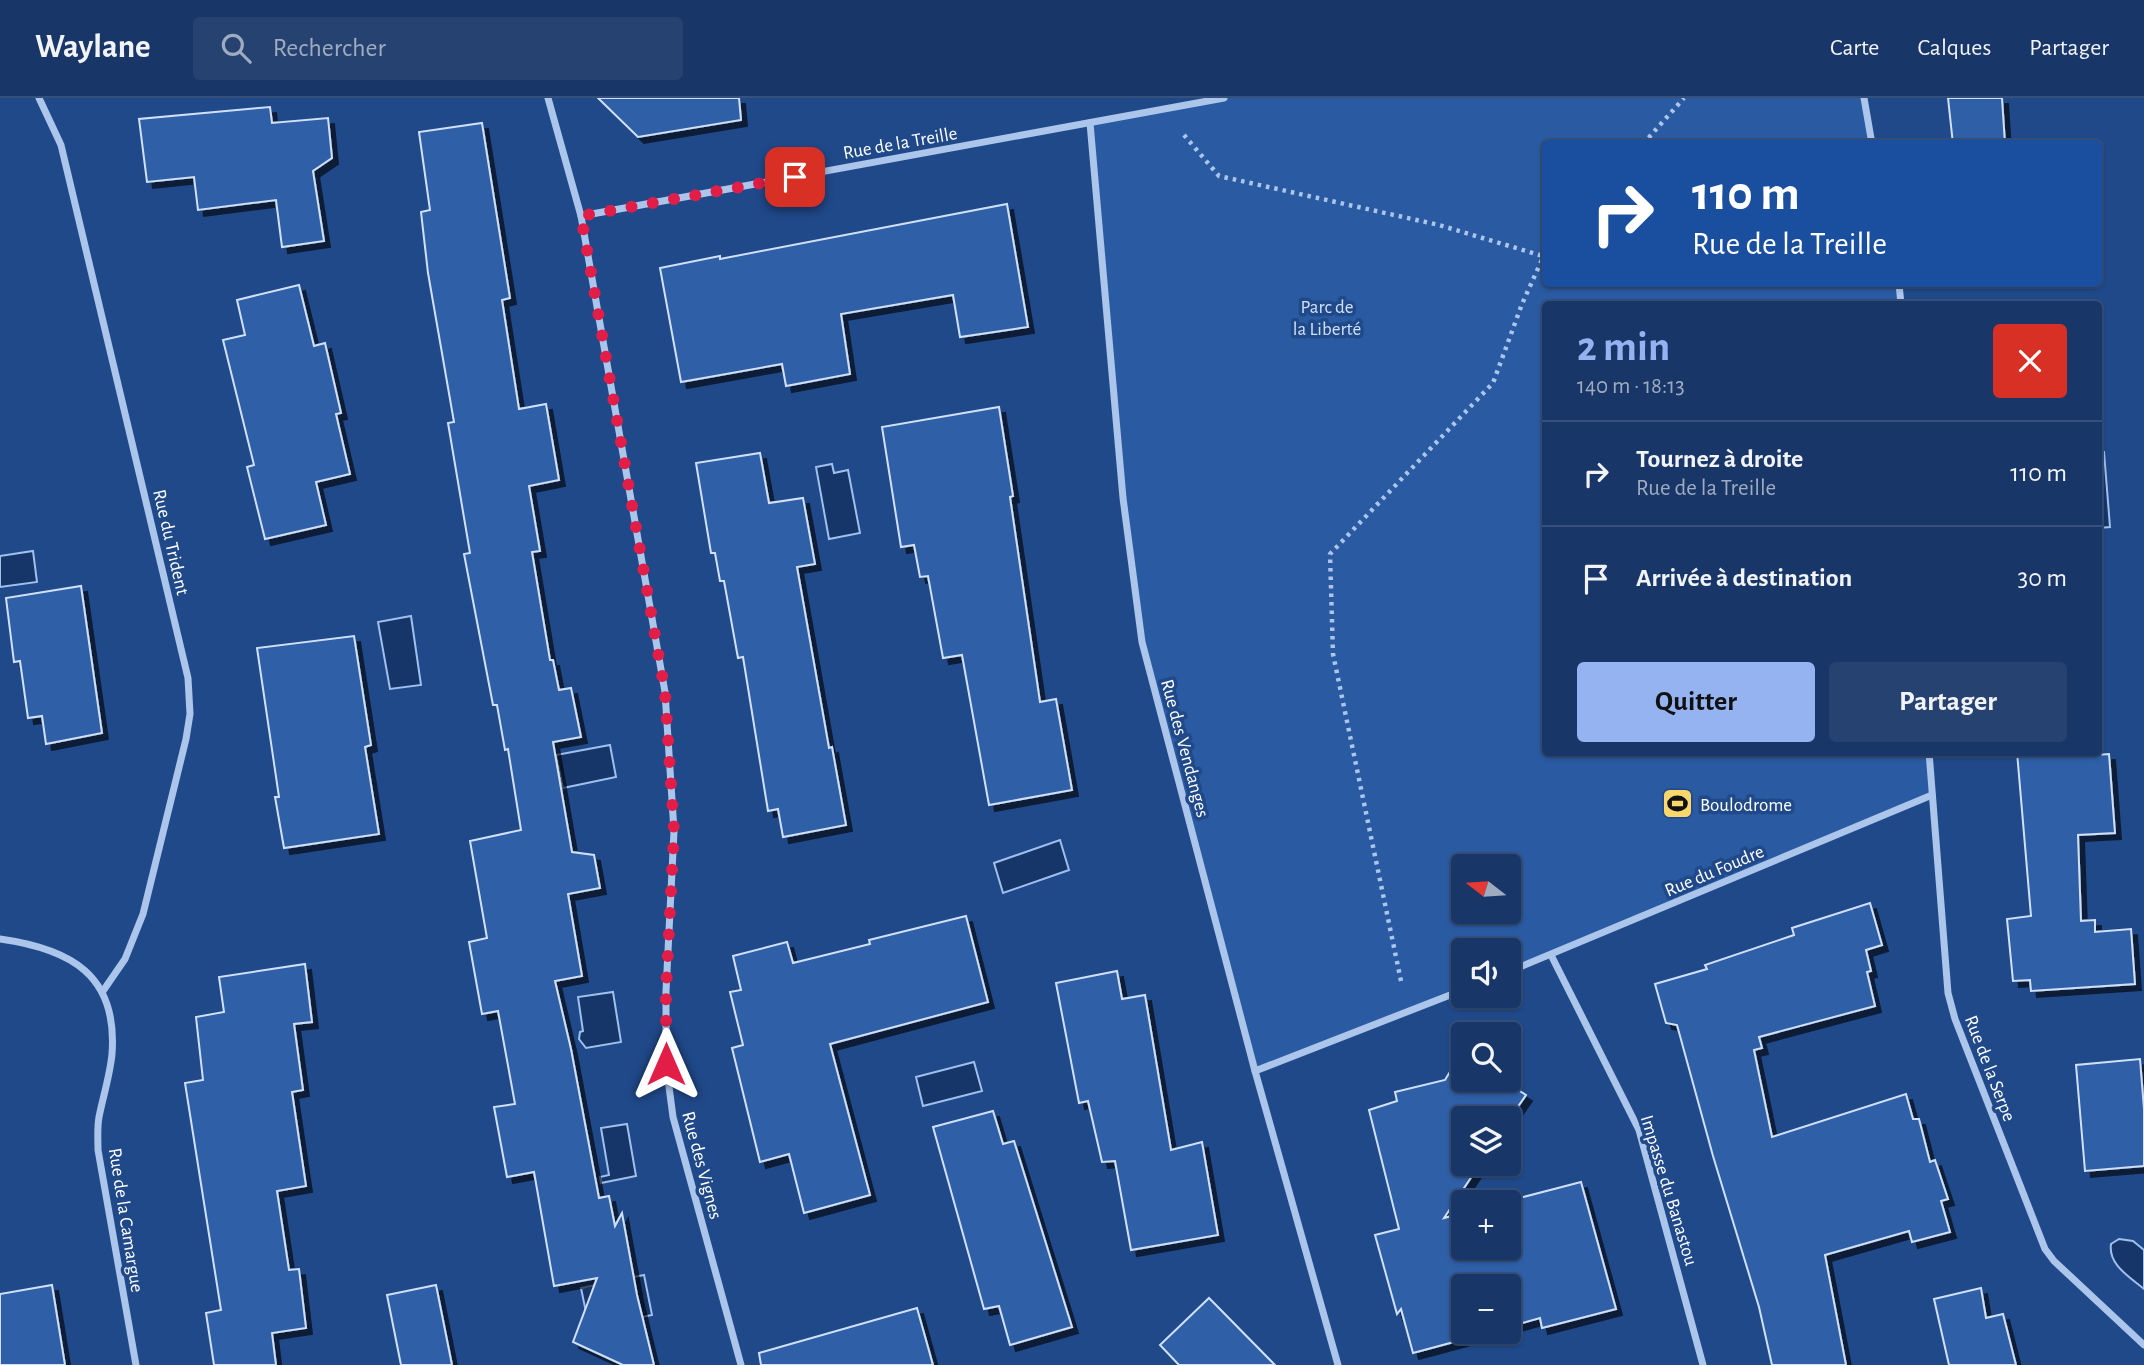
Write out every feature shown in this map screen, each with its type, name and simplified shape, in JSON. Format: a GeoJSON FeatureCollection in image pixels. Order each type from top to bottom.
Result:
{"type":"FeatureCollection","features":[{"type":"Feature","properties":{"kind":"street","name":"Rue du Trident"},"geometry":{"type":"LineString","coordinates":[[39,98],[61,145],[188,678],[190,714],[186,739],[143,914],[125,959],[103,991]]}},
{"type":"Feature","properties":{"kind":"street","name":"Rue des Vignes"},"geometry":{"type":"LineString","coordinates":[[548,98],[581,216],[665,692],[674,831],[666,991],[666,1064],[673,1117],[741,1365]]}},
{"type":"Feature","properties":{"kind":"street","name":"Rue de la Treille"},"geometry":{"type":"LineString","coordinates":[[581,216],[1224,98]]}},
{"type":"Feature","properties":{"kind":"street"},"geometry":{"type":"LineString","coordinates":[[1864,98],[1871,140]]}},
{"type":"Feature","properties":{"kind":"street","name":"Rue des Vendanges"},"geometry":{"type":"LineString","coordinates":[[1090,123],[1123,498],[1142,642],[1255,1072],[1338,1365]]}},
{"type":"Feature","properties":{"kind":"street","name":"Rue de la Serpe"},"geometry":{"type":"LineString","coordinates":[[1930,756],[1948,993],[1960,1032],[2045,1249],[2053,1261],[2144,1345]]}},
{"type":"Feature","properties":{"kind":"street","name":"Rue du Foudre"},"geometry":{"type":"LineString","coordinates":[[1521,967],[1932,795]]}},
{"type":"Feature","properties":{"kind":"street","name":"Rue de la Camargue"},"geometry":{"type":"LineString","coordinates":[[0,939],[20,942],[80,965],[103,991],[111,1019],[112,1055],[98,1121],[98,1150],[136,1365]]}},
{"type":"Feature","properties":{"kind":"street","name":"Impasse du Banastou"},"geometry":{"type":"LineString","coordinates":[[1551,955],[1639,1130],[1703,1365]]}},
{"type":"Feature","properties":{"kind":"street"},"geometry":{"type":"LineString","coordinates":[[1255,1072],[1451,995]]}},
{"type":"Feature","properties":{"kind":"path"},"geometry":{"type":"LineString","coordinates":[[1647,140],[1684,98]]}},
{"type":"Feature","properties":{"kind":"path"},"geometry":{"type":"LineString","coordinates":[[1162,109],[1219,176],[1439,225],[1542,253]]}},
{"type":"Feature","properties":{"kind":"path"},"geometry":{"type":"LineString","coordinates":[[1407,1012],[1333,654],[1330,554],[1493,383],[1542,259]]}},
{"type":"Feature","properties":{"kind":"green space","name":"Parc de la Liberté"},"geometry":{"type":"Polygon","coordinates":[[[1224,98],[1864,98],[1871,140],[1542,140],[1542,287],[1899,287],[1901,301],[1542,301],[1542,756],[1929,756],[1932,795],[1521,967],[1521,938],[1451,938],[1451,995],[1255,1071],[1142,642],[1123,498],[1090,123],[1224,98]]]}},
{"type":"Feature","properties":{"kind":"shaded area"},"geometry":{"type":"Polygon","coordinates":[[[2102,452],[2104,452],[2110,527],[2102,528],[2102,452]]]}},
{"type":"Feature","properties":{"kind":"shaded area"},"geometry":{"type":"Polygon","coordinates":[[[832,464],[834,473],[848,470],[860,533],[829,539],[816,467],[832,464]]]}},
{"type":"Feature","properties":{"kind":"shaded area"},"geometry":{"type":"Polygon","coordinates":[[[33,551],[37,582],[0,587],[0,556],[33,551]]]}},
{"type":"Feature","properties":{"kind":"shaded area"},"geometry":{"type":"Polygon","coordinates":[[[411,616],[421,685],[390,689],[378,622],[411,616]]]}},
{"type":"Feature","properties":{"kind":"shaded area"},"geometry":{"type":"Polygon","coordinates":[[[610,745],[616,777],[563,788],[556,755],[610,745]]]}},
{"type":"Feature","properties":{"kind":"shaded area"},"geometry":{"type":"Polygon","coordinates":[[[1060,840],[1069,870],[1003,893],[994,863],[1060,840]]]}},
{"type":"Feature","properties":{"kind":"shaded area"},"geometry":{"type":"Polygon","coordinates":[[[613,992],[621,1042],[586,1048],[579,1039],[580,1032],[583,1031],[578,997],[613,992]]]}},
{"type":"Feature","properties":{"kind":"shaded area"},"geometry":{"type":"Polygon","coordinates":[[[974,1062],[982,1091],[923,1106],[916,1077],[974,1062]]]}},
{"type":"Feature","properties":{"kind":"shaded area"},"geometry":{"type":"Polygon","coordinates":[[[627,1124],[636,1176],[601,1183],[600,1177],[609,1175],[601,1128],[627,1124]]]}},
{"type":"Feature","properties":{"kind":"shaded area"},"geometry":{"type":"Polygon","coordinates":[[[2119,1239],[2133,1241],[2144,1250],[2144,1289],[2121,1270],[2113,1258],[2111,1244],[2119,1239]]]}},
{"type":"Feature","properties":{"kind":"shaded area"},"geometry":{"type":"Polygon","coordinates":[[[644,1275],[652,1315],[612,1323],[587,1317],[581,1288],[644,1275]]]}},
{"type":"Feature","properties":{"kind":"building"},"geometry":{"type":"Polygon","coordinates":[[[598,98],[739,98],[741,120],[638,137],[598,98]]]}},
{"type":"Feature","properties":{"kind":"building"},"geometry":{"type":"Polygon","coordinates":[[[1948,98],[2002,98],[2005,140],[1953,140],[1948,98]]]}},
{"type":"Feature","properties":{"kind":"building"},"geometry":{"type":"Polygon","coordinates":[[[270,107],[272,123],[328,118],[332,158],[313,171],[324,241],[282,247],[276,200],[198,210],[194,177],[147,182],[139,119],[270,107]]]}},
{"type":"Feature","properties":{"kind":"building"},"geometry":{"type":"Polygon","coordinates":[[[482,123],[510,298],[502,300],[519,409],[546,404],[559,480],[529,486],[540,551],[532,552],[550,660],[553,660],[559,690],[571,688],[581,737],[553,742],[572,852],[594,855],[600,888],[568,894],[582,976],[555,981],[571,1049],[599,1198],[609,1196],[615,1226],[622,1213],[637,1295],[654,1365],[623,1365],[573,1342],[597,1278],[554,1286],[534,1172],[507,1177],[494,1107],[515,1104],[498,1011],[482,1014],[469,942],[487,938],[470,841],[521,830],[508,749],[505,750],[497,705],[493,705],[464,554],[470,553],[448,423],[454,422],[428,273],[421,212],[430,210],[419,132],[482,123]]]}},
{"type":"Feature","properties":{"kind":"building"},"geometry":{"type":"Polygon","coordinates":[[[1007,204],[1028,327],[960,337],[953,295],[841,314],[850,374],[786,386],[782,364],[681,382],[660,268],[1007,204]]]}},
{"type":"Feature","properties":{"kind":"building"},"geometry":{"type":"Polygon","coordinates":[[[299,285],[314,346],[325,343],[341,413],[336,414],[350,474],[316,482],[326,525],[265,539],[247,467],[254,465],[223,340],[245,335],[237,300],[299,285]]]}},
{"type":"Feature","properties":{"kind":"building"},"geometry":{"type":"Polygon","coordinates":[[[999,407],[1040,702],[1056,699],[1072,790],[989,805],[962,655],[943,658],[928,576],[920,577],[914,545],[901,547],[882,427],[999,407]]]}},
{"type":"Feature","properties":{"kind":"building"},"geometry":{"type":"Polygon","coordinates":[[[760,453],[769,503],[803,498],[815,564],[797,567],[829,748],[832,747],[846,825],[783,837],[778,809],[768,811],[743,657],[738,658],[724,581],[720,581],[715,553],[711,553],[696,463],[760,453]]]}},
{"type":"Feature","properties":{"kind":"building"},"geometry":{"type":"Polygon","coordinates":[[[81,586],[102,733],[46,744],[42,716],[28,718],[20,661],[14,662],[6,598],[81,586]]]}},
{"type":"Feature","properties":{"kind":"building"},"geometry":{"type":"Polygon","coordinates":[[[354,636],[371,745],[365,747],[379,834],[284,848],[257,648],[354,636]]]}},
{"type":"Feature","properties":{"kind":"building"},"geometry":{"type":"Polygon","coordinates":[[[2109,754],[2115,833],[2078,835],[2081,921],[2095,920],[2095,932],[2131,929],[2135,984],[2031,991],[2030,980],[2013,981],[2007,919],[2031,916],[2017,756],[2109,754]]]}},
{"type":"Feature","properties":{"kind":"building"},"geometry":{"type":"Polygon","coordinates":[[[1870,903],[1882,945],[1866,950],[1871,971],[1867,972],[1875,1006],[1759,1037],[1762,1048],[1754,1050],[1772,1137],[1906,1094],[1913,1119],[1919,1119],[1930,1162],[1935,1160],[1948,1199],[1941,1201],[1950,1232],[1912,1242],[1909,1231],[1825,1255],[1846,1365],[1772,1365],[1759,1307],[1677,1025],[1666,1023],[1655,984],[1707,969],[1705,965],[1794,935],[1792,928],[1870,903]]]}},
{"type":"Feature","properties":{"kind":"building"},"geometry":{"type":"Polygon","coordinates":[[[966,916],[988,1002],[830,1044],[870,1195],[804,1213],[789,1154],[760,1162],[732,1048],[743,1045],[730,992],[741,990],[733,956],[787,942],[793,963],[870,944],[869,940],[966,916]]]}},
{"type":"Feature","properties":{"kind":"building"},"geometry":{"type":"Polygon","coordinates":[[[305,964],[312,1022],[294,1024],[303,1090],[292,1092],[306,1186],[277,1191],[289,1270],[299,1269],[306,1328],[272,1333],[276,1365],[214,1365],[206,1313],[221,1310],[185,1083],[203,1080],[196,1017],[224,1012],[219,977],[305,964]]]}},
{"type":"Feature","properties":{"kind":"building"},"geometry":{"type":"Polygon","coordinates":[[[1117,971],[1122,999],[1145,995],[1171,1150],[1202,1142],[1218,1235],[1131,1250],[1115,1161],[1102,1162],[1088,1101],[1079,1103],[1056,983],[1117,971]]]}},
{"type":"Feature","properties":{"kind":"building"},"geometry":{"type":"Polygon","coordinates":[[[2140,1059],[2144,1109],[2144,1166],[2085,1171],[2076,1065],[2140,1059]]]}},
{"type":"Feature","properties":{"kind":"building"},"geometry":{"type":"Polygon","coordinates":[[[1451,1070],[1451,1092],[1521,1092],[1526,1095],[1518,1106],[1451,1106],[1451,1176],[1472,1176],[1463,1190],[1451,1190],[1451,1208],[1444,1218],[1451,1216],[1451,1260],[1521,1260],[1521,1198],[1581,1182],[1616,1309],[1542,1328],[1540,1318],[1521,1323],[1521,1274],[1451,1274],[1451,1343],[1413,1353],[1401,1309],[1397,1314],[1375,1235],[1399,1229],[1369,1110],[1397,1101],[1395,1092],[1445,1080],[1451,1070]]]}},
{"type":"Feature","properties":{"kind":"building"},"geometry":{"type":"Polygon","coordinates":[[[993,1111],[1003,1144],[1014,1141],[1072,1327],[1010,1345],[999,1306],[984,1309],[933,1127],[993,1111]]]}},
{"type":"Feature","properties":{"kind":"building"},"geometry":{"type":"Polygon","coordinates":[[[52,1285],[65,1365],[0,1365],[0,1294],[52,1285]]]}},
{"type":"Feature","properties":{"kind":"building"},"geometry":{"type":"Polygon","coordinates":[[[436,1285],[452,1365],[401,1365],[387,1295],[436,1285]]]}},
{"type":"Feature","properties":{"kind":"building"},"geometry":{"type":"Polygon","coordinates":[[[1981,1288],[1986,1318],[2003,1314],[2016,1365],[1949,1365],[1934,1299],[1981,1288]]]}},
{"type":"Feature","properties":{"kind":"building"},"geometry":{"type":"Polygon","coordinates":[[[1209,1298],[1275,1365],[1179,1365],[1160,1345],[1209,1298]]]}},
{"type":"Feature","properties":{"kind":"building"},"geometry":{"type":"Polygon","coordinates":[[[917,1308],[933,1365],[761,1365],[759,1353],[917,1308]]]}},
{"type":"Feature","properties":{"kind":"place","name":"Boulodrome"},"geometry":{"type":"Point","coordinates":[1677,804]}},
{"type":"Feature","properties":{"kind":"route"},"geometry":{"type":"LineString","coordinates":[[666,1064],[666,991],[674,831],[665,692],[581,216],[795,177]]}}]}
